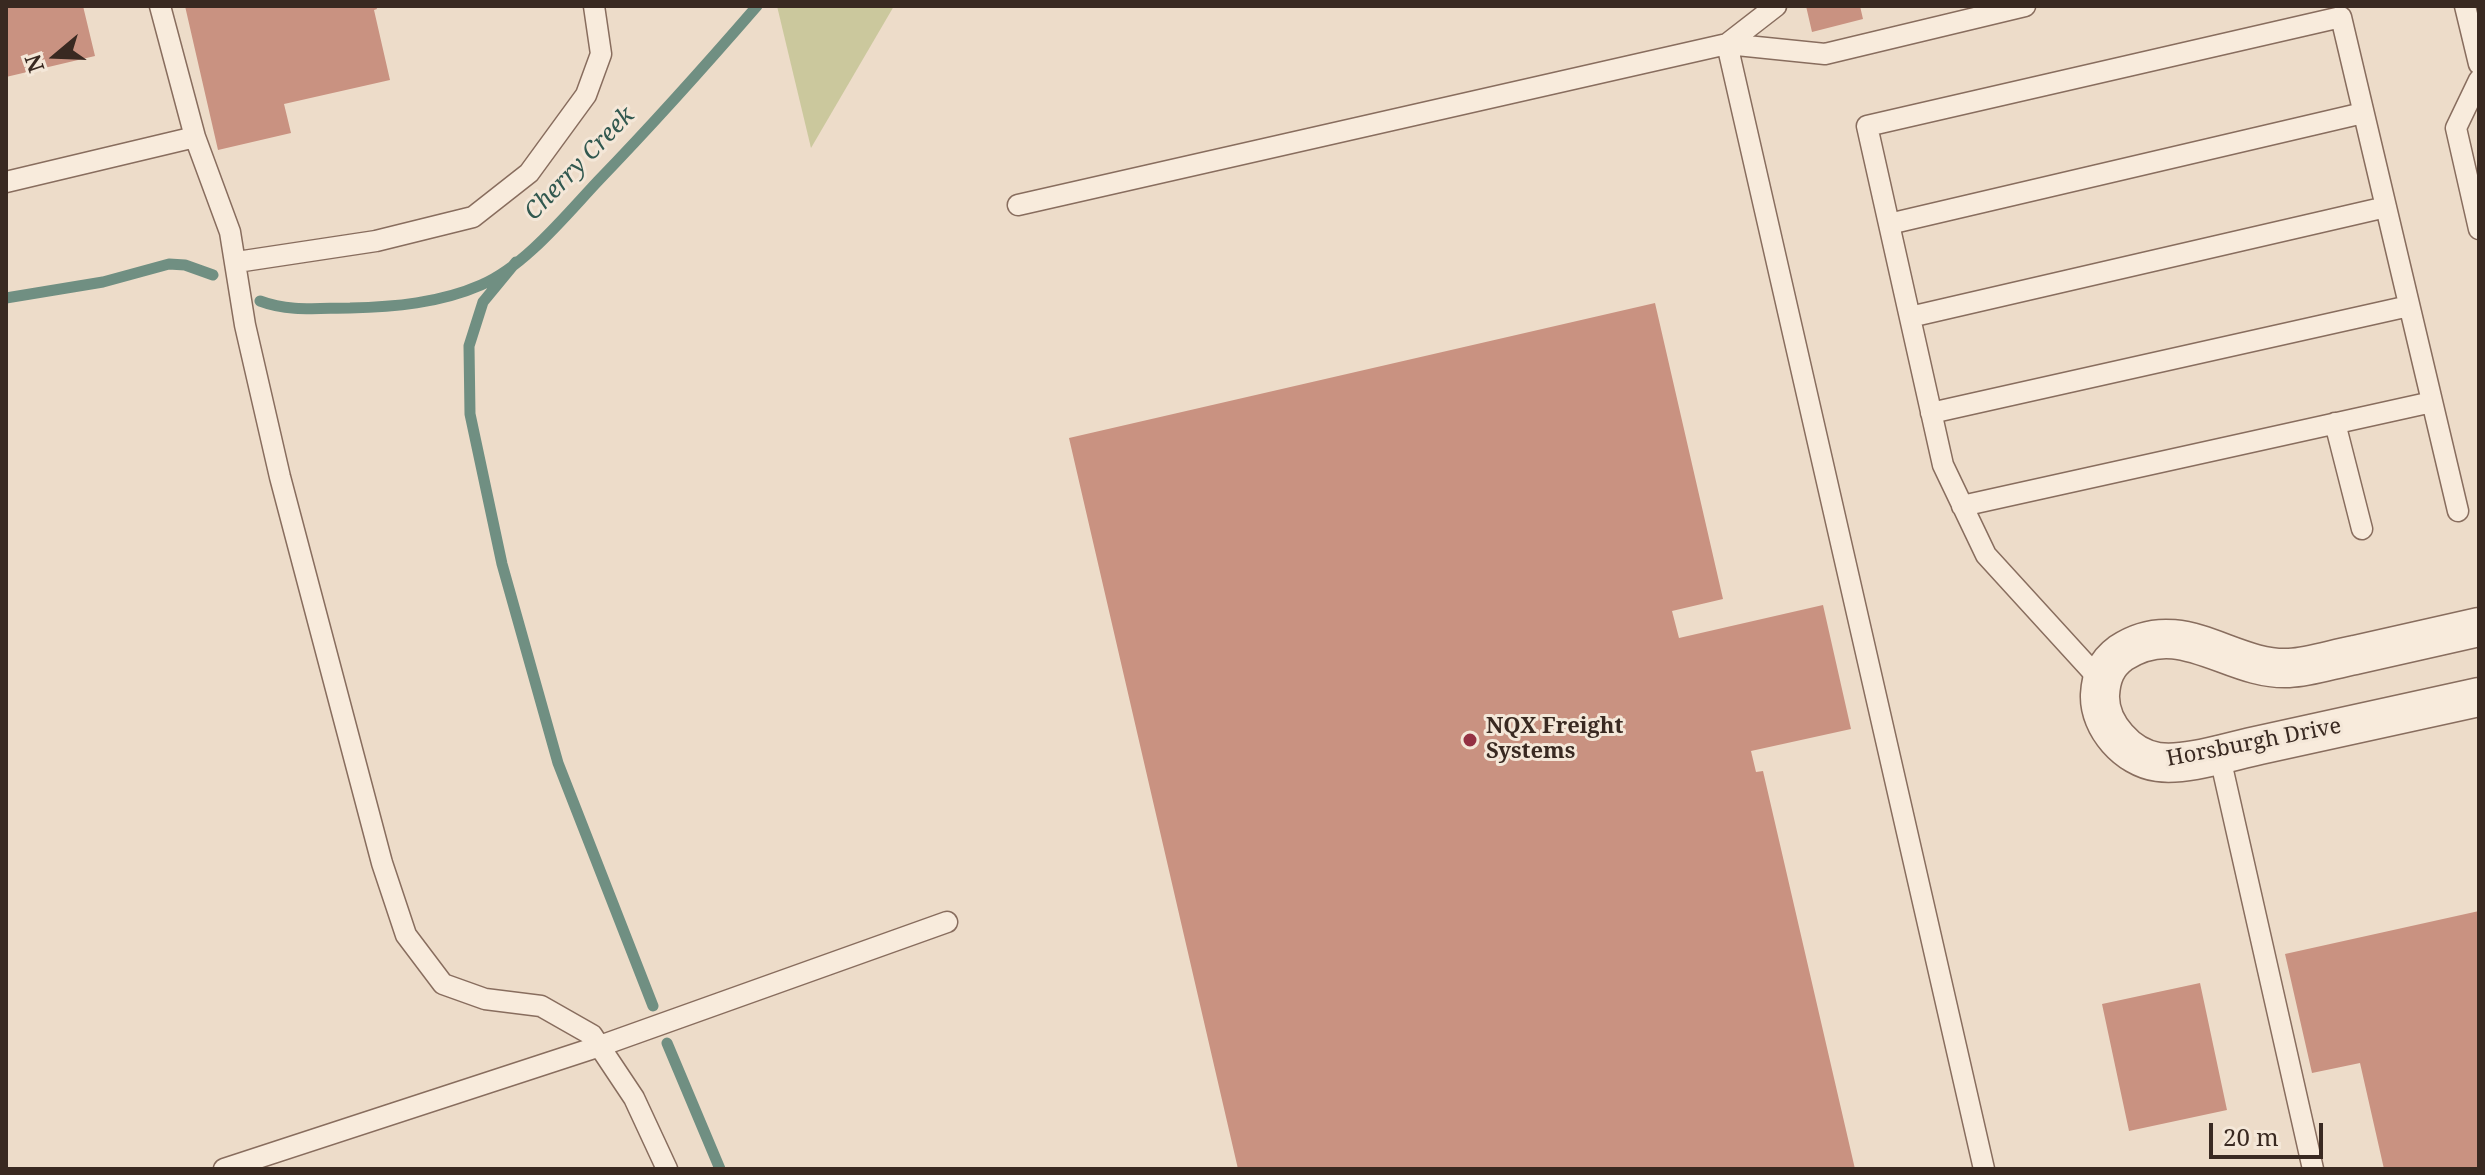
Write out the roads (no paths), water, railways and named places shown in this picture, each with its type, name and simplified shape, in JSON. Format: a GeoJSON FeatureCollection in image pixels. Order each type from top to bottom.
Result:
{"type":"FeatureCollection","features":[{"type":"Feature","properties":{"kind":"street"},"geometry":{"type":"LineString","coordinates":[[2101,681],[2105,668],[2116,657],[2130,648],[2155,640],[2195,642],[2261,666],[2288,668],[2479,627]]}},
{"type":"Feature","properties":{"kind":"street","name":"Horsburgh Drive"},"geometry":{"type":"LineString","coordinates":[[2101,681],[2100,701],[2110,727],[2124,747],[2143,759],[2160,763],[2180,762],[2479,697]]}},
{"type":"Feature","properties":{"kind":"lane"},"geometry":{"type":"LineString","coordinates":[[160,6],[195,137],[230,232],[245,325],[280,477],[382,863],[406,935],[443,984],[485,999],[541,1006],[592,1035],[634,1098],[667,1169]]}},
{"type":"Feature","properties":{"kind":"lane"},"geometry":{"type":"LineString","coordinates":[[237,262],[376,241],[473,217],[529,173],[586,95],[601,54],[594,6]]}},
{"type":"Feature","properties":{"kind":"lane"},"geometry":{"type":"LineString","coordinates":[[1727,44],[1776,6]]}},
{"type":"Feature","properties":{"kind":"lane"},"geometry":{"type":"LineString","coordinates":[[1018,205],[1727,44],[1825,54],[2025,6]]}},
{"type":"Feature","properties":{"kind":"lane"},"geometry":{"type":"LineString","coordinates":[[2465,6],[2479,64]]}},
{"type":"Feature","properties":{"kind":"lane"},"geometry":{"type":"LineString","coordinates":[[2101,681],[1986,555],[1943,465],[1867,126],[2341,17],[2458,511]]}},
{"type":"Feature","properties":{"kind":"lane"},"geometry":{"type":"LineString","coordinates":[[1727,44],[1984,1169]]}},
{"type":"Feature","properties":{"kind":"lane"},"geometry":{"type":"LineString","coordinates":[[2479,80],[2456,128],[2479,229]]}},
{"type":"Feature","properties":{"kind":"lane"},"geometry":{"type":"LineString","coordinates":[[1889,224],[2363,113]]}},
{"type":"Feature","properties":{"kind":"lane"},"geometry":{"type":"LineString","coordinates":[[6,182],[195,137]]}},
{"type":"Feature","properties":{"kind":"lane"},"geometry":{"type":"LineString","coordinates":[[1910,317],[2386,207]]}},
{"type":"Feature","properties":{"kind":"lane"},"geometry":{"type":"LineString","coordinates":[[1931,413],[2409,306]]}},
{"type":"Feature","properties":{"kind":"lane"},"geometry":{"type":"LineString","coordinates":[[1962,506],[2432,402]]}},
{"type":"Feature","properties":{"kind":"lane"},"geometry":{"type":"LineString","coordinates":[[2335,423],[2362,529]]}},
{"type":"Feature","properties":{"kind":"lane"},"geometry":{"type":"LineString","coordinates":[[2219,753],[2313,1169]]}},
{"type":"Feature","properties":{"kind":"lane"},"geometry":{"type":"LineString","coordinates":[[224,1169],[600,1046],[947,922]]}},
{"type":"Feature","properties":{"kind":"waterway","name":"Cherry Creek"},"geometry":{"type":"LineString","coordinates":[[260,301],[304,309],[400,305],[449,296],[497,277],[558,224],[757,6]]}},
{"type":"Feature","properties":{"kind":"waterway"},"geometry":{"type":"LineString","coordinates":[[516,262],[483,302],[469,346],[470,414],[502,564],[558,763],[653,1006]]}},
{"type":"Feature","properties":{"kind":"waterway","name":"Cherry Creek"},"geometry":{"type":"LineString","coordinates":[[6,298],[103,282],[169,264],[185,265],[213,275]]}},
{"type":"Feature","properties":{"kind":"waterway"},"geometry":{"type":"LineString","coordinates":[[667,1043],[720,1169]]}},
{"type":"Feature","properties":{"kind":"place","name":"NQX Freight Systems"},"geometry":{"type":"Point","coordinates":[1470,740]}}]}
